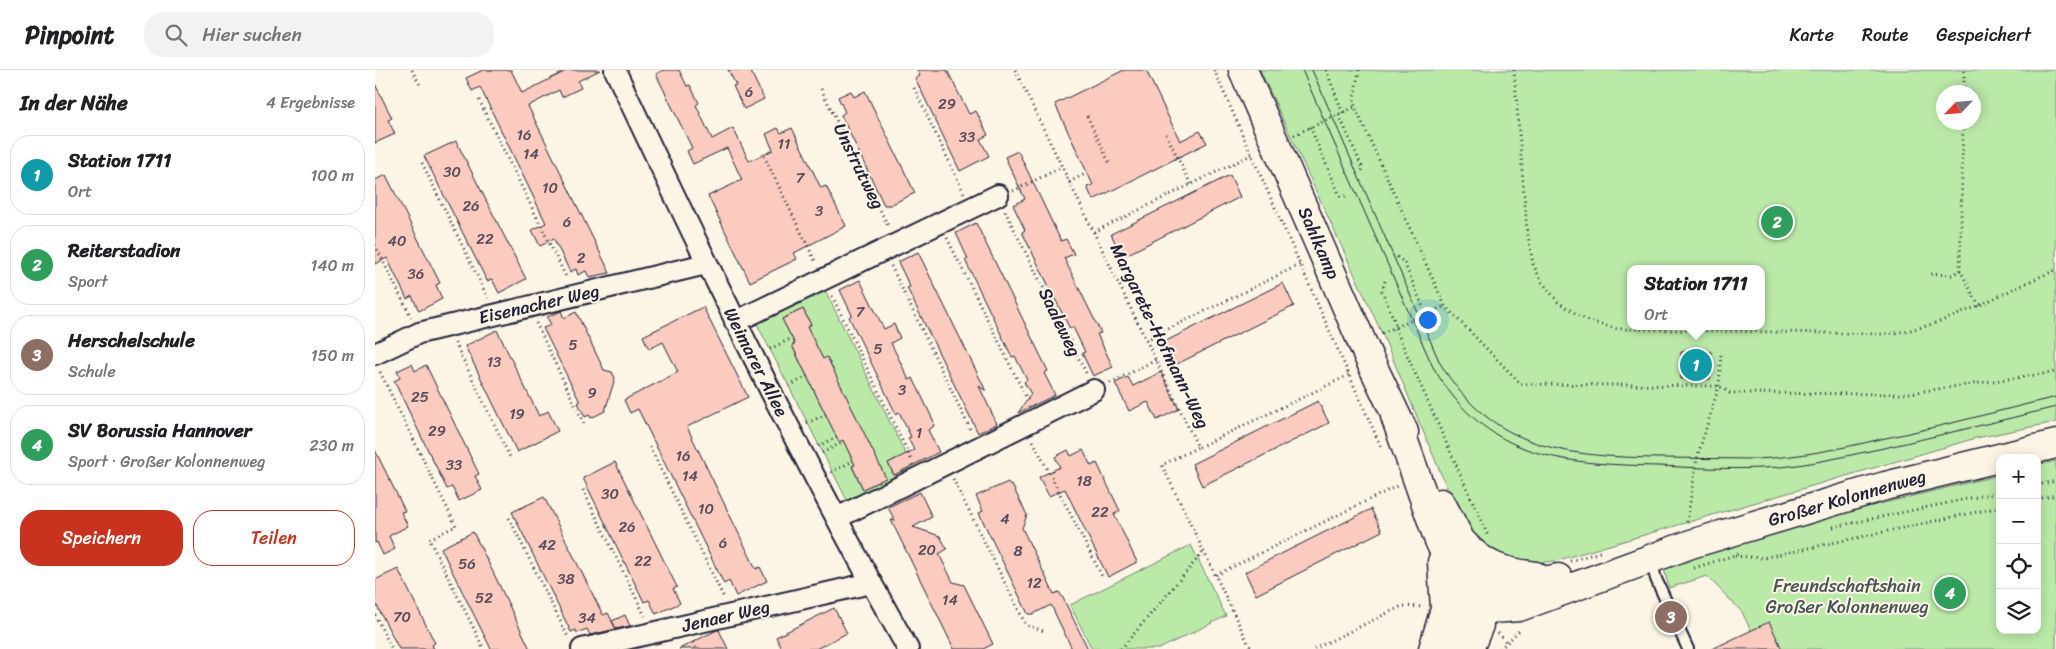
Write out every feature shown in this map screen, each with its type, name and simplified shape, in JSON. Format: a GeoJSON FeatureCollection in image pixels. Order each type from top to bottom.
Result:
{"type":"FeatureCollection","features":[{"type":"Feature","properties":{"kind":"street","name":"Weimarer Allee"},"geometry":{"type":"LineString","coordinates":[[615,70],[735,322],[871,583],[908,649]]}},
{"type":"Feature","properties":{"kind":"street","name":"Sahlkamp"},"geometry":{"type":"LineString","coordinates":[[1243,70],[1264,149],[1350,347],[1395,416],[1450,539],[1458,583],[1478,603]]}},
{"type":"Feature","properties":{"kind":"street"},"geometry":{"type":"LineString","coordinates":[[735,322],[998,195]]}},
{"type":"Feature","properties":{"kind":"street","name":"Eisenacher Weg"},"geometry":{"type":"LineString","coordinates":[[377,362],[419,333],[706,264]]}},
{"type":"Feature","properties":{"kind":"street"},"geometry":{"type":"LineString","coordinates":[[837,518],[1094,390]]}},
{"type":"Feature","properties":{"kind":"street","name":"Großer Kolonnenweg"},"geometry":{"type":"LineString","coordinates":[[1645,560],[1504,588],[1478,603],[1492,609],[1519,607],[1691,544],[1885,486],[2056,444]]}},
{"type":"Feature","properties":{"kind":"street","name":"Sahlkamp"},"geometry":{"type":"LineString","coordinates":[[1450,539],[1495,568],[1509,573],[1554,579]]}},
{"type":"Feature","properties":{"kind":"street","name":"Sahlkamp"},"geometry":{"type":"LineString","coordinates":[[1433,649],[1445,609],[1444,573],[1450,539]]}},
{"type":"Feature","properties":{"kind":"street","name":"Jenaer Weg"},"geometry":{"type":"LineString","coordinates":[[575,645],[653,633],[871,583]]}},
{"type":"Feature","properties":{"kind":"street"},"geometry":{"type":"LineString","coordinates":[[1442,649],[1469,611],[1478,603]]}},
{"type":"Feature","properties":{"kind":"street"},"geometry":{"type":"LineString","coordinates":[[1471,649],[1479,625],[1478,603]]}},
{"type":"Feature","properties":{"kind":"street","name":"Großer Kolonnenweg"},"geometry":{"type":"LineString","coordinates":[[1471,649],[1519,607]]}},
{"type":"Feature","properties":{"kind":"lane"},"geometry":{"type":"LineString","coordinates":[[1645,560],[1656,579],[1688,649]]}},
{"type":"Feature","properties":{"kind":"path"},"geometry":{"type":"LineString","coordinates":[[412,70],[420,85]]}},
{"type":"Feature","properties":{"kind":"path","name":"Margarete-Hofmann-Weg"},"geometry":{"type":"LineString","coordinates":[[1015,70],[1198,447],[1162,465],[1251,649]]}},
{"type":"Feature","properties":{"kind":"path"},"geometry":{"type":"LineString","coordinates":[[1215,70],[1264,149],[1301,264],[1350,347],[1349,375],[1383,452]]}},
{"type":"Feature","properties":{"kind":"path"},"geometry":{"type":"LineString","coordinates":[[1326,70],[1343,113]]}},
{"type":"Feature","properties":{"kind":"path"},"geometry":{"type":"LineString","coordinates":[[1359,70],[1354,97],[1355,107],[1445,306],[1521,384],[1719,386],[1730,393],[1903,394],[2056,372]]}},
{"type":"Feature","properties":{"kind":"path"},"geometry":{"type":"LineString","coordinates":[[1514,70],[1527,230],[1533,264],[1542,282],[1558,302],[1586,320],[1617,329],[1627,329]]}},
{"type":"Feature","properties":{"kind":"path"},"geometry":{"type":"LineString","coordinates":[[1964,70],[1964,85]]}},
{"type":"Feature","properties":{"kind":"path"},"geometry":{"type":"LineString","coordinates":[[914,88],[971,208]]}},
{"type":"Feature","properties":{"kind":"path","name":"Unstrutweg"},"geometry":{"type":"LineString","coordinates":[[821,89],[890,247]]}},
{"type":"Feature","properties":{"kind":"path"},"geometry":{"type":"LineString","coordinates":[[479,100],[575,296]]}},
{"type":"Feature","properties":{"kind":"path"},"geometry":{"type":"LineString","coordinates":[[1094,232],[1355,107]]}},
{"type":"Feature","properties":{"kind":"path"},"geometry":{"type":"LineString","coordinates":[[1339,115],[1363,169],[1360,174]]}},
{"type":"Feature","properties":{"kind":"path"},"geometry":{"type":"LineString","coordinates":[[1087,116],[1109,162]]}},
{"type":"Feature","properties":{"kind":"path"},"geometry":{"type":"LineString","coordinates":[[1310,127],[1340,196],[1348,196]]}},
{"type":"Feature","properties":{"kind":"path"},"geometry":{"type":"LineString","coordinates":[[1963,130],[1960,270],[1979,306]]}},
{"type":"Feature","properties":{"kind":"path"},"geometry":{"type":"LineString","coordinates":[[1166,134],[1191,184]]}},
{"type":"Feature","properties":{"kind":"path"},"geometry":{"type":"LineString","coordinates":[[764,156],[920,477]]}},
{"type":"Feature","properties":{"kind":"path"},"geometry":{"type":"LineString","coordinates":[[422,163],[496,315]]}},
{"type":"Feature","properties":{"kind":"path"},"geometry":{"type":"LineString","coordinates":[[998,195],[1012,192],[1062,167]]}},
{"type":"Feature","properties":{"kind":"path"},"geometry":{"type":"LineString","coordinates":[[1069,182],[1085,174]]}},
{"type":"Feature","properties":{"kind":"path","name":"Saaleweg"},"geometry":{"type":"LineString","coordinates":[[998,195],[1094,390]]}},
{"type":"Feature","properties":{"kind":"path"},"geometry":{"type":"LineString","coordinates":[[940,223],[1101,576]]}},
{"type":"Feature","properties":{"kind":"path"},"geometry":{"type":"LineString","coordinates":[[375,245],[419,333]]}},
{"type":"Feature","properties":{"kind":"path"},"geometry":{"type":"LineString","coordinates":[[890,247],[979,448]]}},
{"type":"Feature","properties":{"kind":"path"},"geometry":{"type":"LineString","coordinates":[[1397,257],[1404,262],[1426,314]]}},
{"type":"Feature","properties":{"kind":"path"},"geometry":{"type":"LineString","coordinates":[[1146,340],[1301,264]]}},
{"type":"Feature","properties":{"kind":"path"},"geometry":{"type":"LineString","coordinates":[[1931,274],[1951,275],[1960,270]]}},
{"type":"Feature","properties":{"kind":"path"},"geometry":{"type":"LineString","coordinates":[[1671,330],[1885,334],[1921,329],[1951,319],[2025,282],[2056,270]]}},
{"type":"Feature","properties":{"kind":"path"},"geometry":{"type":"LineString","coordinates":[[1385,281],[1382,291],[1396,327],[1492,545]]}},
{"type":"Feature","properties":{"kind":"path"},"geometry":{"type":"LineString","coordinates":[[1350,347],[1445,306]]}},
{"type":"Feature","properties":{"kind":"path"},"geometry":{"type":"LineString","coordinates":[[528,307],[585,426]]}},
{"type":"Feature","properties":{"kind":"path"},"geometry":{"type":"LineString","coordinates":[[447,326],[510,456]]}},
{"type":"Feature","properties":{"kind":"path"},"geometry":{"type":"LineString","coordinates":[[766,352],[792,338]]}},
{"type":"Feature","properties":{"kind":"path"},"geometry":{"type":"LineString","coordinates":[[1691,544],[1686,526],[1693,476],[1719,386],[1721,352]]}},
{"type":"Feature","properties":{"kind":"path"},"geometry":{"type":"LineString","coordinates":[[1094,390],[1156,360]]}},
{"type":"Feature","properties":{"kind":"path"},"geometry":{"type":"LineString","coordinates":[[377,362],[456,526],[429,539],[484,649]]}},
{"type":"Feature","properties":{"kind":"path"},"geometry":{"type":"LineString","coordinates":[[785,388],[810,375]]}},
{"type":"Feature","properties":{"kind":"path"},"geometry":{"type":"LineString","coordinates":[[1198,447],[1349,375]]}},
{"type":"Feature","properties":{"kind":"path"},"geometry":{"type":"LineString","coordinates":[[804,425],[829,413]]}},
{"type":"Feature","properties":{"kind":"path"},"geometry":{"type":"LineString","coordinates":[[815,447],[837,437]]}},
{"type":"Feature","properties":{"kind":"path"},"geometry":{"type":"LineString","coordinates":[[819,454],[843,442]]}},
{"type":"Feature","properties":{"kind":"path"},"geometry":{"type":"LineString","coordinates":[[650,447],[731,615]]}},
{"type":"Feature","properties":{"kind":"path"},"geometry":{"type":"LineString","coordinates":[[829,473],[853,461]]}},
{"type":"Feature","properties":{"kind":"path"},"geometry":{"type":"LineString","coordinates":[[945,464],[1026,625],[1044,631]]}},
{"type":"Feature","properties":{"kind":"path"},"geometry":{"type":"LineString","coordinates":[[1394,477],[1401,493]]}},
{"type":"Feature","properties":{"kind":"path"},"geometry":{"type":"LineString","coordinates":[[2041,484],[2056,481]]}},
{"type":"Feature","properties":{"kind":"path"},"geometry":{"type":"LineString","coordinates":[[1216,575],[1397,486]]}},
{"type":"Feature","properties":{"kind":"path"},"geometry":{"type":"LineString","coordinates":[[583,490],[653,633]]}},
{"type":"Feature","properties":{"kind":"path"},"geometry":{"type":"LineString","coordinates":[[1823,528],[1996,493]]}},
{"type":"Feature","properties":{"kind":"path"},"geometry":{"type":"LineString","coordinates":[[2041,498],[2056,495]]}},
{"type":"Feature","properties":{"kind":"path"},"geometry":{"type":"LineString","coordinates":[[1743,552],[1735,556],[1762,558],[1996,508]]}},
{"type":"Feature","properties":{"kind":"path"},"geometry":{"type":"LineString","coordinates":[[509,518],[575,645]]}},
{"type":"Feature","properties":{"kind":"path"},"geometry":{"type":"LineString","coordinates":[[1121,649],[1204,551]]}},
{"type":"Feature","properties":{"kind":"path"},"geometry":{"type":"LineString","coordinates":[[1314,649],[1402,606],[1428,608]]}},
{"type":"Feature","properties":{"kind":"path"},"geometry":{"type":"LineString","coordinates":[[375,615],[392,649]]}},
{"type":"Feature","properties":{"kind":"path"},"geometry":{"type":"LineString","coordinates":[[1501,649],[1506,642]]}},
{"type":"Feature","properties":{"kind":"green space"},"geometry":{"type":"Polygon","coordinates":[[[1260,70],[2056,70],[2056,422],[1976,438],[1555,561],[1534,563],[1499,558],[1487,551],[1457,512],[1384,338],[1260,70]]]}},
{"type":"Feature","properties":{"kind":"green space"},"geometry":{"type":"Polygon","coordinates":[[[820,289],[822,293],[826,292],[914,471],[903,476],[895,459],[888,463],[894,476],[892,483],[849,504],[756,322],[820,289]],[[803,309],[782,319],[795,344],[792,346],[821,405],[843,440],[855,465],[852,467],[863,489],[882,480],[807,327],[811,325],[803,309]]]}},
{"type":"Feature","properties":{"kind":"green space","name":"Freundschaftshain Großer Kolonnenweg"},"geometry":{"type":"Polygon","coordinates":[[[2056,461],[2056,649],[1760,649],[1742,612],[1707,576],[1669,588],[1663,566],[1830,516],[1996,476],[1996,634],[2041,634],[2041,464],[2056,461]]]}},
{"type":"Feature","properties":{"kind":"green space"},"geometry":{"type":"Polygon","coordinates":[[[1191,545],[1226,616],[1159,649],[1092,649],[1070,605],[1191,545]]]}},
{"type":"Feature","properties":{"kind":"building"},"geometry":{"type":"Polygon","coordinates":[[[483,70],[511,70],[522,93],[568,70],[600,70],[578,81],[581,88],[562,97],[559,90],[528,106],[610,273],[589,277],[586,271],[578,275],[576,269],[570,272],[554,239],[540,246],[532,230],[546,223],[480,87],[472,91],[466,78],[483,70]]]}},
{"type":"Feature","properties":{"kind":"building"},"geometry":{"type":"Polygon","coordinates":[[[663,70],[679,70],[687,86],[690,85],[699,103],[696,105],[712,139],[733,128],[749,161],[773,150],[766,134],[778,128],[781,133],[792,128],[821,188],[826,186],[846,226],[794,253],[797,259],[750,282],[708,196],[742,180],[727,148],[693,164],[687,151],[692,148],[656,74],[663,70]]]}},
{"type":"Feature","properties":{"kind":"building"},"geometry":{"type":"Polygon","coordinates":[[[728,70],[750,70],[764,99],[744,109],[733,86],[736,85],[728,70]]]}},
{"type":"Feature","properties":{"kind":"building"},"geometry":{"type":"Polygon","coordinates":[[[917,70],[947,70],[969,114],[976,111],[988,135],[980,139],[989,156],[960,171],[915,78],[920,76],[917,70]]]}},
{"type":"Feature","properties":{"kind":"building"},"geometry":{"type":"Polygon","coordinates":[[[1124,70],[1146,70],[1180,141],[1200,131],[1207,143],[1093,200],[1087,187],[1093,185],[1055,104],[1124,70]]]}},
{"type":"Feature","properties":{"kind":"building"},"geometry":{"type":"Polygon","coordinates":[[[375,84],[392,118],[388,120],[395,134],[375,143],[375,84]]]}},
{"type":"Feature","properties":{"kind":"building"},"geometry":{"type":"Polygon","coordinates":[[[851,91],[854,97],[865,91],[915,193],[890,205],[884,205],[841,115],[845,112],[838,97],[851,91]]]}},
{"type":"Feature","properties":{"kind":"building"},"geometry":{"type":"Polygon","coordinates":[[[456,141],[526,279],[499,293],[492,279],[487,281],[424,156],[456,141]]]}},
{"type":"Feature","properties":{"kind":"building"},"geometry":{"type":"Polygon","coordinates":[[[1018,151],[1061,241],[1066,239],[1074,254],[1064,258],[1101,333],[1097,334],[1113,367],[1093,376],[1082,353],[1085,352],[1073,327],[1070,329],[1022,232],[1025,230],[1013,205],[1025,199],[1005,157],[1018,151]]]}},
{"type":"Feature","properties":{"kind":"building"},"geometry":{"type":"Polygon","coordinates":[[[386,175],[440,283],[436,285],[442,299],[419,311],[412,296],[407,299],[387,258],[375,264],[375,180],[386,175]]]}},
{"type":"Feature","properties":{"kind":"building"},"geometry":{"type":"Polygon","coordinates":[[[1230,175],[1240,197],[1122,257],[1111,234],[1230,175]]]}},
{"type":"Feature","properties":{"kind":"building"},"geometry":{"type":"Polygon","coordinates":[[[976,223],[1048,371],[1044,373],[1055,395],[1018,413],[1031,394],[1024,382],[1027,380],[1015,356],[1012,357],[965,260],[968,259],[956,233],[976,223]]]}},
{"type":"Feature","properties":{"kind":"building"},"geometry":{"type":"Polygon","coordinates":[[[918,252],[986,391],[979,386],[997,424],[978,433],[907,288],[910,287],[898,262],[918,252]]]}},
{"type":"Feature","properties":{"kind":"building"},"geometry":{"type":"Polygon","coordinates":[[[860,280],[884,329],[894,324],[900,338],[891,343],[909,380],[913,378],[934,422],[934,426],[928,430],[939,452],[894,475],[888,463],[914,450],[908,438],[911,437],[899,412],[896,414],[849,317],[852,315],[840,290],[860,280]]]}},
{"type":"Feature","properties":{"kind":"building"},"geometry":{"type":"Polygon","coordinates":[[[1283,283],[1294,306],[1175,365],[1164,342],[1283,283]]]}},
{"type":"Feature","properties":{"kind":"building"},"geometry":{"type":"Polygon","coordinates":[[[703,307],[748,397],[687,427],[756,569],[760,567],[767,581],[736,596],[729,581],[724,584],[638,409],[630,413],[624,400],[678,372],[663,342],[649,349],[643,336],[703,307]]]}},
{"type":"Feature","properties":{"kind":"building"},"geometry":{"type":"Polygon","coordinates":[[[803,309],[811,325],[807,327],[823,359],[827,357],[886,478],[863,489],[852,466],[855,465],[843,440],[839,442],[792,345],[795,344],[782,319],[803,309]]]}},
{"type":"Feature","properties":{"kind":"building"},"geometry":{"type":"Polygon","coordinates":[[[561,311],[564,318],[576,312],[604,370],[612,372],[615,378],[605,411],[591,418],[589,415],[585,417],[578,403],[580,402],[543,328],[551,325],[547,317],[561,311]]]}},
{"type":"Feature","properties":{"kind":"building"},"geometry":{"type":"Polygon","coordinates":[[[497,330],[539,416],[548,411],[558,431],[517,452],[465,346],[497,330]]]}},
{"type":"Feature","properties":{"kind":"building"},"geometry":{"type":"Polygon","coordinates":[[[1681,352],[1711,352],[1710,379],[1681,379],[1681,352]]]}},
{"type":"Feature","properties":{"kind":"building"},"geometry":{"type":"Polygon","coordinates":[[[412,364],[415,371],[426,365],[479,474],[475,476],[482,490],[459,501],[452,487],[447,489],[394,381],[400,378],[397,371],[412,364]]]}},
{"type":"Feature","properties":{"kind":"building"},"geometry":{"type":"Polygon","coordinates":[[[1161,372],[1179,409],[1157,420],[1148,402],[1129,411],[1115,383],[1128,377],[1133,386],[1161,372]]]}},
{"type":"Feature","properties":{"kind":"building"},"geometry":{"type":"Polygon","coordinates":[[[1318,401],[1329,423],[1202,486],[1192,464],[1318,401]]]}},
{"type":"Feature","properties":{"kind":"building"},"geometry":{"type":"Polygon","coordinates":[[[375,450],[405,511],[401,512],[408,526],[389,536],[395,549],[383,555],[377,542],[375,543],[375,450]]]}},
{"type":"Feature","properties":{"kind":"building"},"geometry":{"type":"Polygon","coordinates":[[[1068,450],[1071,456],[1083,450],[1091,466],[1097,463],[1120,511],[1114,514],[1137,562],[1108,577],[1065,489],[1049,496],[1039,477],[1060,467],[1055,457],[1068,450]]]}},
{"type":"Feature","properties":{"kind":"building"},"geometry":{"type":"Polygon","coordinates":[[[615,462],[677,587],[673,589],[680,603],[656,614],[649,600],[644,602],[583,478],[615,462]]]}},
{"type":"Feature","properties":{"kind":"building"},"geometry":{"type":"Polygon","coordinates":[[[1008,482],[1010,486],[1012,485],[1027,515],[1022,528],[1054,594],[1059,592],[1063,598],[1088,649],[1072,649],[1051,605],[1033,614],[1028,614],[979,513],[983,511],[976,496],[1008,482]]]}},
{"type":"Feature","properties":{"kind":"building"},"geometry":{"type":"Polygon","coordinates":[[[920,492],[932,517],[913,527],[940,536],[947,549],[939,554],[953,582],[964,585],[993,644],[983,649],[954,649],[891,520],[895,521],[888,507],[920,492]]]}},
{"type":"Feature","properties":{"kind":"building"},"geometry":{"type":"Polygon","coordinates":[[[544,497],[603,615],[608,613],[616,629],[590,635],[587,629],[577,633],[576,630],[571,632],[512,512],[544,497]]]}},
{"type":"Feature","properties":{"kind":"building"},"geometry":{"type":"Polygon","coordinates":[[[1371,509],[1382,531],[1256,595],[1245,572],[1371,509]]]}},
{"type":"Feature","properties":{"kind":"building"},"geometry":{"type":"Polygon","coordinates":[[[473,532],[530,649],[491,649],[452,571],[441,548],[473,532]]]}},
{"type":"Feature","properties":{"kind":"building"},"geometry":{"type":"Polygon","coordinates":[[[398,569],[435,643],[432,645],[434,649],[399,649],[375,602],[375,580],[398,569]]]}},
{"type":"Feature","properties":{"kind":"building"},"geometry":{"type":"Polygon","coordinates":[[[834,608],[847,633],[816,649],[782,649],[776,637],[834,608]]]}},
{"type":"Feature","properties":{"kind":"building"},"geometry":{"type":"Polygon","coordinates":[[[625,615],[630,626],[616,629],[612,621],[625,615]]]}},
{"type":"Feature","properties":{"kind":"building"},"geometry":{"type":"Polygon","coordinates":[[[1769,622],[1782,649],[1712,649],[1769,622]]]}},
{"type":"Feature","properties":{"kind":"building"},"geometry":{"type":"Polygon","coordinates":[[[717,630],[719,630],[728,649],[679,649],[717,630]]]}},
{"type":"Feature","properties":{"kind":"tram line"},"geometry":{"type":"LineString","coordinates":[[1302,70],[1432,365],[1453,396],[1476,420],[1502,438],[1529,450],[1559,458],[1590,463],[1735,469],[1765,468],[1806,464],[1884,448],[2056,407]]}},
{"type":"Feature","properties":{"kind":"tram line"},"geometry":{"type":"LineString","coordinates":[[1312,70],[1440,363],[1461,392],[1484,414],[1509,431],[1535,443],[1595,455],[1772,458],[1850,446],[2056,397]]}},
{"type":"Feature","properties":{"kind":"place","name":"Reiterstadion"},"geometry":{"type":"Point","coordinates":[1777,222]}},
{"type":"Feature","properties":{"kind":"place","name":"Station 1711"},"geometry":{"type":"Point","coordinates":[1696,365]}},
{"type":"Feature","properties":{"kind":"place","name":"SV Borussia Hannover"},"geometry":{"type":"Point","coordinates":[1950,593]}},
{"type":"Feature","properties":{"kind":"place","name":"Herschelschule"},"geometry":{"type":"Point","coordinates":[1671,617]}}]}
